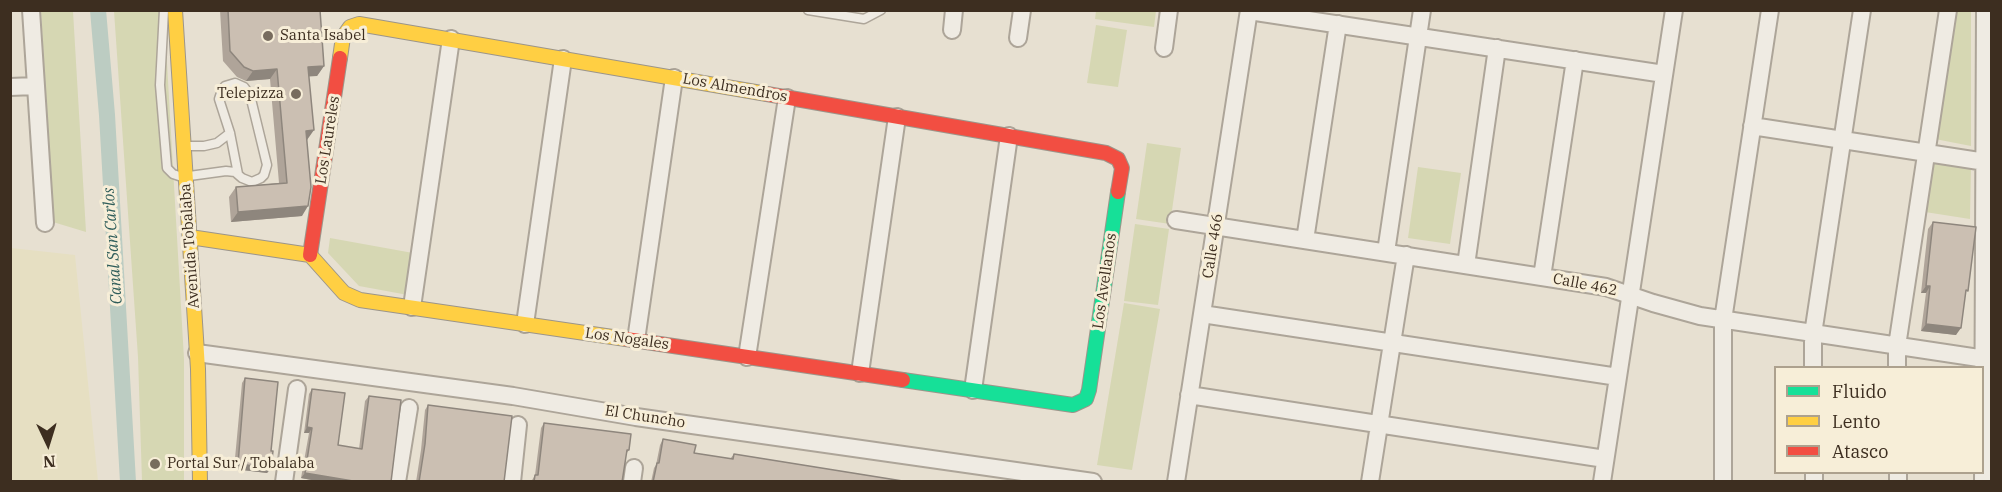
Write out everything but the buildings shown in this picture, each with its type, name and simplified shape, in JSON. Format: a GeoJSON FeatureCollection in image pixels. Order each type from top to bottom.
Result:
{"type":"FeatureCollection","features":[{"type":"Feature","properties":{"kind":"street"},"geometry":{"type":"LineString","coordinates":[[31,10],[45,223]]}},
{"type":"Feature","properties":{"kind":"street","name":"Avenida Tobalaba"},"geometry":{"type":"LineString","coordinates":[[175,10],[197,352],[200,482]]}},
{"type":"Feature","properties":{"kind":"street"},"geometry":{"type":"LineString","coordinates":[[952,30],[954,10]]}},
{"type":"Feature","properties":{"kind":"street"},"geometry":{"type":"LineString","coordinates":[[1018,38],[1022,10]]}},
{"type":"Feature","properties":{"kind":"street"},"geometry":{"type":"LineString","coordinates":[[1164,48],[1169,10]]}},
{"type":"Feature","properties":{"kind":"street"},"geometry":{"type":"LineString","coordinates":[[1386,252],[1422,10]]}},
{"type":"Feature","properties":{"kind":"street"},"geometry":{"type":"LineString","coordinates":[[1602,482],[1674,10]]}},
{"type":"Feature","properties":{"kind":"street"},"geometry":{"type":"LineString","coordinates":[[1723,482],[1723,320],[1770,10]]}},
{"type":"Feature","properties":{"kind":"street"},"geometry":{"type":"LineString","coordinates":[[1813,366],[1813,333],[1862,10]]}},
{"type":"Feature","properties":{"kind":"street"},"geometry":{"type":"LineString","coordinates":[[1897,366],[1897,346],[1948,10]]}},
{"type":"Feature","properties":{"kind":"street"},"geometry":{"type":"LineString","coordinates":[[1984,10],[1988,162],[1988,360],[1984,458]]}},
{"type":"Feature","properties":{"kind":"street"},"geometry":{"type":"LineString","coordinates":[[1249,11],[1664,74]]}},
{"type":"Feature","properties":{"kind":"street","name":"Calle 466"},"geometry":{"type":"LineString","coordinates":[[1176,482],[1249,11]]}},
{"type":"Feature","properties":{"kind":"street","name":"Los Almendros"},"geometry":{"type":"LineString","coordinates":[[350,27],[364,24],[1111,154],[1118,159]]}},
{"type":"Feature","properties":{"kind":"street"},"geometry":{"type":"LineString","coordinates":[[1305,240],[1338,24]]}},
{"type":"Feature","properties":{"kind":"street","name":"Los Laureles"},"geometry":{"type":"LineString","coordinates":[[310,255],[343,37],[350,27]]}},
{"type":"Feature","properties":{"kind":"street"},"geometry":{"type":"LineString","coordinates":[[412,307],[451,39]]}},
{"type":"Feature","properties":{"kind":"street"},"geometry":{"type":"LineString","coordinates":[[1466,265],[1497,48]]}},
{"type":"Feature","properties":{"kind":"street"},"geometry":{"type":"LineString","coordinates":[[525,324],[563,59]]}},
{"type":"Feature","properties":{"kind":"street"},"geometry":{"type":"LineString","coordinates":[[1542,277],[1575,60]]}},
{"type":"Feature","properties":{"kind":"street"},"geometry":{"type":"LineString","coordinates":[[636,340],[674,78]]}},
{"type":"Feature","properties":{"kind":"street"},"geometry":{"type":"LineString","coordinates":[[10,87],[35,86]]}},
{"type":"Feature","properties":{"kind":"street"},"geometry":{"type":"LineString","coordinates":[[747,357],[787,98]]}},
{"type":"Feature","properties":{"kind":"street"},"geometry":{"type":"LineString","coordinates":[[860,374],[897,117]]}},
{"type":"Feature","properties":{"kind":"street"},"geometry":{"type":"LineString","coordinates":[[1752,126],[1988,162]]}},
{"type":"Feature","properties":{"kind":"street"},"geometry":{"type":"LineString","coordinates":[[973,390],[1010,136]]}},
{"type":"Feature","properties":{"kind":"street","name":"Los Avellanos"},"geometry":{"type":"LineString","coordinates":[[1082,402],[1089,390],[1120,184],[1122,168],[1118,159]]}},
{"type":"Feature","properties":{"kind":"street","name":"Calle 462"},"geometry":{"type":"LineString","coordinates":[[1176,220],[1606,287],[1677,310],[1723,320],[1988,360]]}},
{"type":"Feature","properties":{"kind":"street"},"geometry":{"type":"LineString","coordinates":[[190,237],[310,255]]}},
{"type":"Feature","properties":{"kind":"street","name":"Los Nogales"},"geometry":{"type":"LineString","coordinates":[[310,255],[340,289],[349,297],[360,300],[1068,405],[1082,402]]}},
{"type":"Feature","properties":{"kind":"street"},"geometry":{"type":"LineString","coordinates":[[1370,482],[1406,255]]}},
{"type":"Feature","properties":{"kind":"street"},"geometry":{"type":"LineString","coordinates":[[1202,314],[1618,377]]}},
{"type":"Feature","properties":{"kind":"street","name":"El Chuncho"},"geometry":{"type":"LineString","coordinates":[[197,352],[513,396],[636,417],[1093,482]]}},
{"type":"Feature","properties":{"kind":"street"},"geometry":{"type":"LineString","coordinates":[[284,482],[297,389]]}},
{"type":"Feature","properties":{"kind":"street"},"geometry":{"type":"LineString","coordinates":[[1189,396],[1605,459]]}},
{"type":"Feature","properties":{"kind":"street"},"geometry":{"type":"LineString","coordinates":[[397,482],[410,408]]}},
{"type":"Feature","properties":{"kind":"street"},"geometry":{"type":"LineString","coordinates":[[512,482],[518,424]]}},
{"type":"Feature","properties":{"kind":"lane"},"geometry":{"type":"LineString","coordinates":[[164,10],[160,85],[165,158],[169,172],[186,178],[226,171],[238,174],[246,181],[257,181],[264,174],[267,165],[250,95],[244,87],[235,83],[222,90],[219,99],[230,133],[238,174]]}},
{"type":"Feature","properties":{"kind":"lane"},"geometry":{"type":"LineString","coordinates":[[808,10],[864,19],[881,10]]}},
{"type":"Feature","properties":{"kind":"lane"},"geometry":{"type":"LineString","coordinates":[[184,146],[204,146],[217,143],[230,133]]}},
{"type":"Feature","properties":{"kind":"shaded area"},"geometry":{"type":"Polygon","coordinates":[[[11,248],[75,255],[98,481],[11,481],[11,248]]]}},
{"type":"Feature","properties":{"kind":"green space"},"geometry":{"type":"Polygon","coordinates":[[[1096,10],[1156,11],[1154,27],[1095,19],[1096,10]]]}},
{"type":"Feature","properties":{"kind":"green space"},"geometry":{"type":"Polygon","coordinates":[[[41,11],[73,11],[86,232],[53,222],[41,11]]]}},
{"type":"Feature","properties":{"kind":"green space"},"geometry":{"type":"Polygon","coordinates":[[[114,11],[164,11],[184,359],[184,481],[142,481],[138,357],[114,11]]]}},
{"type":"Feature","properties":{"kind":"green space"},"geometry":{"type":"Polygon","coordinates":[[[1954,11],[1971,11],[1971,146],[1935,139],[1954,11]]]}},
{"type":"Feature","properties":{"kind":"green space"},"geometry":{"type":"Polygon","coordinates":[[[1096,25],[1127,30],[1118,87],[1087,83],[1096,25]]]}},
{"type":"Feature","properties":{"kind":"green space"},"geometry":{"type":"Polygon","coordinates":[[[1147,143],[1181,148],[1170,224],[1136,219],[1147,143]]]}},
{"type":"Feature","properties":{"kind":"green space"},"geometry":{"type":"Polygon","coordinates":[[[1931,158],[1971,166],[1970,219],[1925,212],[1931,158]]]}},
{"type":"Feature","properties":{"kind":"green space"},"geometry":{"type":"Polygon","coordinates":[[[1418,167],[1461,173],[1450,244],[1408,238],[1418,167]]]}},
{"type":"Feature","properties":{"kind":"green space"},"geometry":{"type":"Polygon","coordinates":[[[1135,224],[1169,229],[1158,305],[1124,301],[1135,224]]]}},
{"type":"Feature","properties":{"kind":"green space"},"geometry":{"type":"Polygon","coordinates":[[[330,238],[413,253],[408,295],[359,286],[328,253],[330,238]]]}},
{"type":"Feature","properties":{"kind":"green space"},"geometry":{"type":"Polygon","coordinates":[[[1124,303],[1160,309],[1132,470],[1097,465],[1124,303]]]}},
{"type":"Feature","properties":{"kind":"waterway","name":"Canal San Carlos"},"geometry":{"type":"LineString","coordinates":[[98,10],[107,115],[128,482]]}},
{"type":"Feature","properties":{"kind":"traffic: fast"},"geometry":{"type":"LineString","coordinates":[[903,380],[1073,405],[1086,399],[1118,192]]}},
{"type":"Feature","properties":{"kind":"traffic: slow"},"geometry":{"type":"LineString","coordinates":[[175,10],[198,369],[200,482]]}},
{"type":"Feature","properties":{"kind":"traffic: slow"},"geometry":{"type":"LineString","coordinates":[[340,58],[343,37],[350,27],[359,24],[767,94]]}},
{"type":"Feature","properties":{"kind":"traffic: slow"},"geometry":{"type":"LineString","coordinates":[[190,237],[310,255],[344,293],[360,300],[626,339]]}},
{"type":"Feature","properties":{"kind":"traffic: jam"},"geometry":{"type":"LineString","coordinates":[[310,255],[340,58]]}},
{"type":"Feature","properties":{"kind":"traffic: jam"},"geometry":{"type":"LineString","coordinates":[[767,94],[1106,153],[1118,159],[1122,168],[1118,192]]}},
{"type":"Feature","properties":{"kind":"traffic: jam"},"geometry":{"type":"LineString","coordinates":[[626,339],[903,380]]}},
{"type":"Feature","properties":{"kind":"place","name":"Santa Isabel"},"geometry":{"type":"Point","coordinates":[268,36]}},
{"type":"Feature","properties":{"kind":"place","name":"Telepizza"},"geometry":{"type":"Point","coordinates":[296,94]}},
{"type":"Feature","properties":{"kind":"place","name":"Portal Sur / Tobalaba"},"geometry":{"type":"Point","coordinates":[155,464]}}]}
